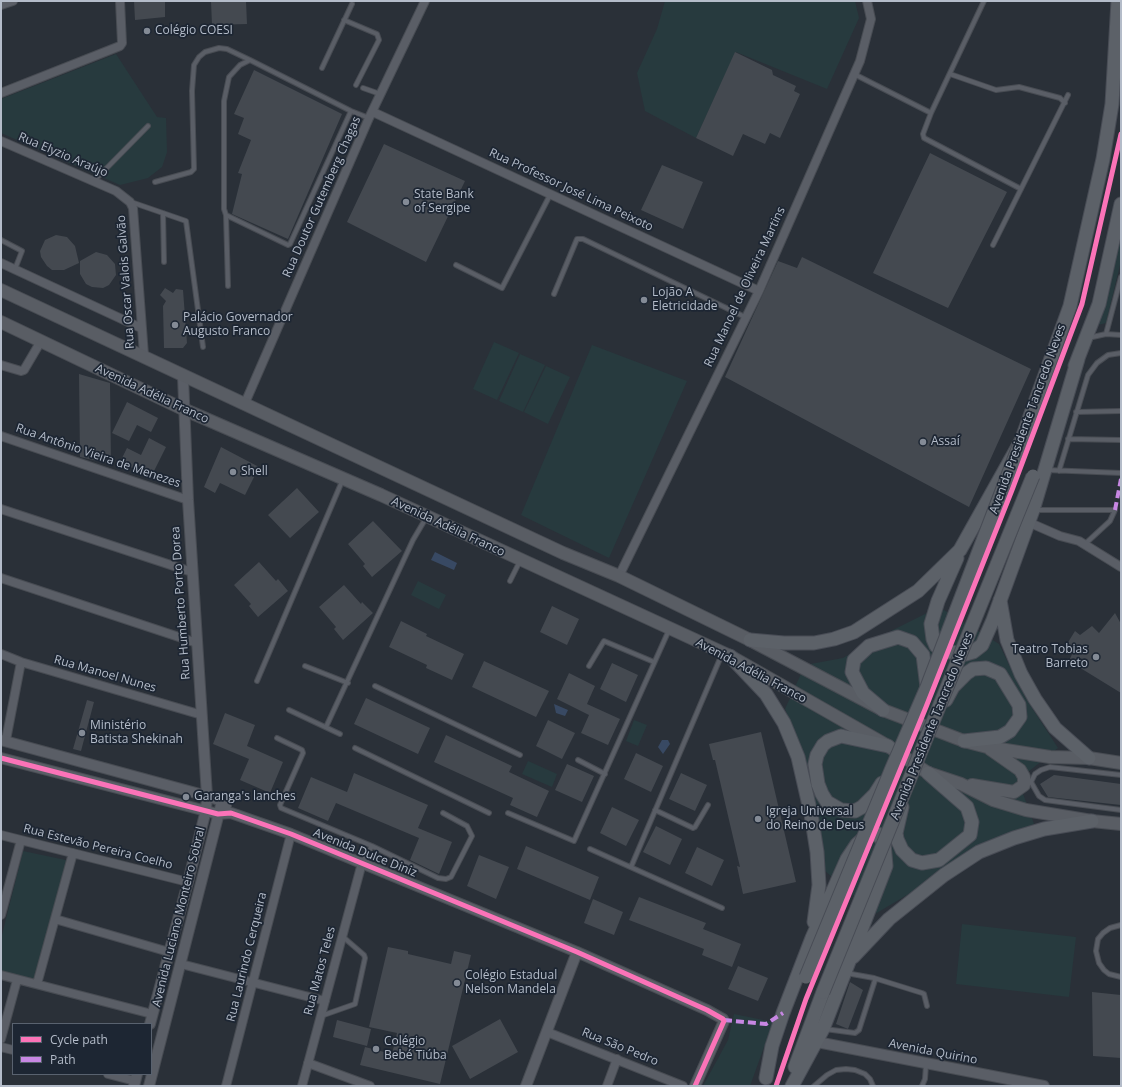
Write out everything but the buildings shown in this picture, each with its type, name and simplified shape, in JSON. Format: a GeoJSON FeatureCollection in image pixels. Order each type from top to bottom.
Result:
{"type":"FeatureCollection","features":[{"type":"Feature","properties":{"kind":"main road","name":"Avenida Presidente Tancredo Neves"},"geometry":{"type":"LineString","coordinates":[[764,1082],[892,768],[927,687],[1021,441],[1070,306],[1101,167],[1112,104],[1118,1]]}},
{"type":"Feature","properties":{"kind":"main road","name":"Avenida Presidente Tancredo Neves"},"geometry":{"type":"LineString","coordinates":[[788,1086],[823,992],[904,796],[935,716],[1039,473],[1078,359],[1099,304],[1121,204]]}},
{"type":"Feature","properties":{"kind":"main road","name":"Avenida Adélia Franco"},"geometry":{"type":"LineString","coordinates":[[1,290],[144,355],[183,376],[245,403],[563,553],[619,576],[750,640],[882,710],[964,741],[987,747]]}},
{"type":"Feature","properties":{"kind":"main road","name":"Avenida Adélia Franco"},"geometry":{"type":"LineString","coordinates":[[1,322],[183,409],[343,479],[726,655],[888,746],[928,772],[961,784]]}},
{"type":"Feature","properties":{"kind":"main road"},"geometry":{"type":"LineString","coordinates":[[1021,441],[960,550],[938,601],[931,624],[933,639],[936,646],[950,652],[966,654],[973,652],[982,645],[993,620],[1031,516],[1039,473]]}},
{"type":"Feature","properties":{"kind":"main road"},"geometry":{"type":"LineString","coordinates":[[750,640],[784,643],[814,643],[834,639],[854,632],[901,604],[918,591],[960,550]]}},
{"type":"Feature","properties":{"kind":"main road"},"geometry":{"type":"LineString","coordinates":[[1000,598],[1007,640],[1021,674],[1035,699],[1055,728],[1089,758]]}},
{"type":"Feature","properties":{"kind":"main road"},"geometry":{"type":"LineString","coordinates":[[882,710],[863,693],[854,678],[852,666],[858,655],[875,643],[898,636],[906,638],[912,642],[922,654],[927,687]]}},
{"type":"Feature","properties":{"kind":"main road"},"geometry":{"type":"LineString","coordinates":[[726,655],[766,694],[784,723],[798,758],[811,814],[817,852],[819,885],[812,938]]}},
{"type":"Feature","properties":{"kind":"main road"},"geometry":{"type":"LineString","coordinates":[[935,716],[940,712],[953,687],[962,677],[973,669],[979,668],[993,670],[1000,674],[1017,700],[1020,717],[1010,731],[1000,737],[964,741]]}},
{"type":"Feature","properties":{"kind":"main road"},"geometry":{"type":"LineString","coordinates":[[888,746],[846,736],[834,737],[819,750],[815,764],[818,784],[822,794],[834,807],[848,811],[855,811],[862,807],[875,794],[892,768]]}},
{"type":"Feature","properties":{"kind":"main road"},"geometry":{"type":"LineString","coordinates":[[987,747],[1050,757],[1089,758],[1121,763]]}},
{"type":"Feature","properties":{"kind":"main road"},"geometry":{"type":"LineString","coordinates":[[961,784],[1014,792],[1026,782],[1020,770],[987,747]]}},
{"type":"Feature","properties":{"kind":"main road"},"geometry":{"type":"LineString","coordinates":[[904,796],[896,833],[902,850],[912,860],[922,863],[938,860],[970,835],[972,822],[967,806],[928,772]]}},
{"type":"Feature","properties":{"kind":"main road"},"geometry":{"type":"LineString","coordinates":[[961,784],[993,800],[1026,810],[1092,821],[1121,824]]}},
{"type":"Feature","properties":{"kind":"main road"},"geometry":{"type":"LineString","coordinates":[[847,967],[889,919],[944,875],[979,852],[1044,829],[1092,821]]}},
{"type":"Feature","properties":{"kind":"main road"},"geometry":{"type":"LineString","coordinates":[[764,1082],[772,1046],[783,1013],[812,938],[847,859],[857,844],[866,836],[878,834],[884,843],[886,866],[823,1029],[792,1086]]}},
{"type":"Feature","properties":{"kind":"street"},"geometry":{"type":"LineString","coordinates":[[1,5],[13,1]]}},
{"type":"Feature","properties":{"kind":"street"},"geometry":{"type":"LineString","coordinates":[[1,93],[121,45],[120,1]]}},
{"type":"Feature","properties":{"kind":"street","name":"Rua Doutor Gutemberg Chagas"},"geometry":{"type":"LineString","coordinates":[[245,403],[371,115],[425,1]]}},
{"type":"Feature","properties":{"kind":"street","name":"Rua Manoel de Oliveira Martins"},"geometry":{"type":"LineString","coordinates":[[619,576],[745,318],[860,61],[871,19],[867,1]]}},
{"type":"Feature","properties":{"kind":"street","name":"Rua Professor José Lima Peixoto"},"geometry":{"type":"LineString","coordinates":[[371,115],[550,194],[758,290]]}},
{"type":"Feature","properties":{"kind":"street","name":"Rua Elyzio Araújo"},"geometry":{"type":"LineString","coordinates":[[1,141],[116,191]]}},
{"type":"Feature","properties":{"kind":"street","name":"Rua Oscar Valois Galvão"},"geometry":{"type":"LineString","coordinates":[[116,191],[130,202],[133,208],[144,355]]}},
{"type":"Feature","properties":{"kind":"street"},"geometry":{"type":"LineString","coordinates":[[1,263],[141,328]]}},
{"type":"Feature","properties":{"kind":"street"},"geometry":{"type":"LineString","coordinates":[[1,365],[21,371],[24,370],[41,341]]}},
{"type":"Feature","properties":{"kind":"street","name":"Rua Humberto Porto Dorea"},"geometry":{"type":"LineString","coordinates":[[151,1019],[188,882],[206,810],[207,796],[192,572],[183,409],[183,376]]}},
{"type":"Feature","properties":{"kind":"street","name":"Rua Antônio Vieira de Menezes"},"geometry":{"type":"LineString","coordinates":[[1,436],[188,500]]}},
{"type":"Feature","properties":{"kind":"street"},"geometry":{"type":"LineString","coordinates":[[1,509],[192,572]]}},
{"type":"Feature","properties":{"kind":"street"},"geometry":{"type":"LineString","coordinates":[[1031,516],[1085,544],[1121,567]]}},
{"type":"Feature","properties":{"kind":"street"},"geometry":{"type":"LineString","coordinates":[[1,578],[197,643]]}},
{"type":"Feature","properties":{"kind":"street","name":"Rua Manoel Nunes"},"geometry":{"type":"LineString","coordinates":[[1,654],[21,662],[202,714]]}},
{"type":"Feature","properties":{"kind":"street"},"geometry":{"type":"LineString","coordinates":[[21,662],[4,740],[207,796],[222,801],[231,812]]}},
{"type":"Feature","properties":{"kind":"street","name":"Avenida Dulce Diniz"},"geometry":{"type":"LineString","coordinates":[[1,758],[218,814],[231,812],[291,834],[576,952],[707,1010],[724,1021],[695,1086]]}},
{"type":"Feature","properties":{"kind":"street","name":"Avenida Luciano Monteiro Sobral"},"geometry":{"type":"LineString","coordinates":[[152,1075],[222,801]]}},
{"type":"Feature","properties":{"kind":"street","name":"Rua Laurindo Cerqueira"},"geometry":{"type":"LineString","coordinates":[[226,1086],[291,834]]}},
{"type":"Feature","properties":{"kind":"street","name":"Rua Estevão Pereira Coelho"},"geometry":{"type":"LineString","coordinates":[[1,835],[188,882]]}},
{"type":"Feature","properties":{"kind":"street"},"geometry":{"type":"LineString","coordinates":[[1,915],[2,905],[21,840]]}},
{"type":"Feature","properties":{"kind":"street"},"geometry":{"type":"LineString","coordinates":[[37,984],[73,854]]}},
{"type":"Feature","properties":{"kind":"street","name":"Rua Matos Teles"},"geometry":{"type":"LineString","coordinates":[[302,1086],[362,863]]}},
{"type":"Feature","properties":{"kind":"street"},"geometry":{"type":"LineString","coordinates":[[55,919],[169,952]]}},
{"type":"Feature","properties":{"kind":"street"},"geometry":{"type":"LineString","coordinates":[[526,1086],[576,952]]}},
{"type":"Feature","properties":{"kind":"street"},"geometry":{"type":"LineString","coordinates":[[181,964],[252,984],[325,1001]]}},
{"type":"Feature","properties":{"kind":"street"},"geometry":{"type":"LineString","coordinates":[[1,975],[37,984],[151,1019]]}},
{"type":"Feature","properties":{"kind":"street"},"geometry":{"type":"LineString","coordinates":[[1,1040],[17,980]]}},
{"type":"Feature","properties":{"kind":"street","name":"Rua São Pedro"},"geometry":{"type":"LineString","coordinates":[[547,1032],[683,1086]]}},
{"type":"Feature","properties":{"kind":"street","name":"Avenida Quirino"},"geometry":{"type":"LineString","coordinates":[[817,1042],[926,1065],[1044,1086]]}},
{"type":"Feature","properties":{"kind":"street"},"geometry":{"type":"LineString","coordinates":[[1,1047],[12,1050]]}},
{"type":"Feature","properties":{"kind":"street"},"geometry":{"type":"LineString","coordinates":[[607,1086],[618,1059]]}},
{"type":"Feature","properties":{"kind":"street"},"geometry":{"type":"LineString","coordinates":[[308,1063],[370,1086]]}},
{"type":"Feature","properties":{"kind":"street"},"geometry":{"type":"LineString","coordinates":[[112,1075],[135,1080]]}},
{"type":"Feature","properties":{"kind":"street","name":"Avenida Luciano Monteiro Sobral"},"geometry":{"type":"LineString","coordinates":[[149,1086],[152,1075]]}},
{"type":"Feature","properties":{"kind":"lane"},"geometry":{"type":"LineString","coordinates":[[984,1],[931,113],[923,134],[924,138],[1021,189]]}},
{"type":"Feature","properties":{"kind":"lane"},"geometry":{"type":"LineString","coordinates":[[322,68],[352,4]]}},
{"type":"Feature","properties":{"kind":"lane"},"geometry":{"type":"LineString","coordinates":[[344,20],[376,34],[379,40],[356,85]]}},
{"type":"Feature","properties":{"kind":"lane"},"geometry":{"type":"LineString","coordinates":[[155,182],[191,172],[194,169],[192,91],[194,65],[199,57],[205,52],[219,48],[227,49],[351,112],[371,115]]}},
{"type":"Feature","properties":{"kind":"lane"},"geometry":{"type":"LineString","coordinates":[[228,286],[226,215],[224,208],[223,122],[225,90],[229,77],[234,70],[250,60]]}},
{"type":"Feature","properties":{"kind":"lane"},"geometry":{"type":"LineString","coordinates":[[854,74],[931,113]]}},
{"type":"Feature","properties":{"kind":"lane"},"geometry":{"type":"LineString","coordinates":[[950,74],[996,90],[1019,87],[1060,98],[1066,103]]}},
{"type":"Feature","properties":{"kind":"lane"},"geometry":{"type":"LineString","coordinates":[[363,88],[380,95]]}},
{"type":"Feature","properties":{"kind":"lane"},"geometry":{"type":"LineString","coordinates":[[993,245],[1066,103],[1068,96],[1060,98]]}},
{"type":"Feature","properties":{"kind":"lane"},"geometry":{"type":"LineString","coordinates":[[226,215],[288,245],[290,244],[351,112]]}},
{"type":"Feature","properties":{"kind":"lane"},"geometry":{"type":"LineString","coordinates":[[94,181],[148,126]]}},
{"type":"Feature","properties":{"kind":"lane"},"geometry":{"type":"LineString","coordinates":[[456,265],[502,288],[550,194]]}},
{"type":"Feature","properties":{"kind":"lane"},"geometry":{"type":"LineString","coordinates":[[130,202],[186,221],[188,224],[203,347]]}},
{"type":"Feature","properties":{"kind":"lane"},"geometry":{"type":"LineString","coordinates":[[163,213],[164,262]]}},
{"type":"Feature","properties":{"kind":"lane"},"geometry":{"type":"LineString","coordinates":[[554,294],[577,239],[583,239],[745,318]]}},
{"type":"Feature","properties":{"kind":"lane"},"geometry":{"type":"LineString","coordinates":[[1,240],[23,252],[14,270]]}},
{"type":"Feature","properties":{"kind":"lane"},"geometry":{"type":"LineString","coordinates":[[1106,334],[1121,277]]}},
{"type":"Feature","properties":{"kind":"lane"},"geometry":{"type":"LineString","coordinates":[[1086,339],[1106,334],[1121,335]]}},
{"type":"Feature","properties":{"kind":"lane"},"geometry":{"type":"LineString","coordinates":[[1059,471],[1088,375],[1097,362],[1108,355],[1121,352]]}},
{"type":"Feature","properties":{"kind":"lane"},"geometry":{"type":"LineString","coordinates":[[1076,412],[1121,411]]}},
{"type":"Feature","properties":{"kind":"lane"},"geometry":{"type":"LineString","coordinates":[[1068,439],[1121,440]]}},
{"type":"Feature","properties":{"kind":"lane"},"geometry":{"type":"LineString","coordinates":[[1039,473],[1059,471],[1121,473]]}},
{"type":"Feature","properties":{"kind":"lane"},"geometry":{"type":"LineString","coordinates":[[256,681],[343,479]]}},
{"type":"Feature","properties":{"kind":"lane"},"geometry":{"type":"LineString","coordinates":[[1031,516],[1115,510],[1110,522],[1085,544]]}},
{"type":"Feature","properties":{"kind":"lane"},"geometry":{"type":"LineString","coordinates":[[326,727],[348,683],[413,540],[426,517]]}},
{"type":"Feature","properties":{"kind":"lane"},"geometry":{"type":"LineString","coordinates":[[510,581],[520,560]]}},
{"type":"Feature","properties":{"kind":"lane"},"geometry":{"type":"LineString","coordinates":[[508,813],[574,841],[670,629]]}},
{"type":"Feature","properties":{"kind":"lane"},"geometry":{"type":"LineString","coordinates":[[589,666],[604,641],[654,662]]}},
{"type":"Feature","properties":{"kind":"lane"},"geometry":{"type":"LineString","coordinates":[[631,867],[655,810],[726,655]]}},
{"type":"Feature","properties":{"kind":"lane"},"geometry":{"type":"LineString","coordinates":[[305,666],[348,683]]}},
{"type":"Feature","properties":{"kind":"lane"},"geometry":{"type":"LineString","coordinates":[[375,686],[520,755]]}},
{"type":"Feature","properties":{"kind":"lane"},"geometry":{"type":"LineString","coordinates":[[289,710],[340,734]]}},
{"type":"Feature","properties":{"kind":"lane"},"geometry":{"type":"LineString","coordinates":[[277,738],[302,750],[304,753],[280,805],[281,808],[372,846],[438,878],[451,877],[472,836],[471,831],[467,826],[444,814]]}},
{"type":"Feature","properties":{"kind":"lane"},"geometry":{"type":"LineString","coordinates":[[355,748],[490,813]]}},
{"type":"Feature","properties":{"kind":"lane"},"geometry":{"type":"LineString","coordinates":[[578,760],[605,774]]}},
{"type":"Feature","properties":{"kind":"lane"},"geometry":{"type":"LineString","coordinates":[[1121,775],[1050,767],[1040,770],[1026,782],[1039,796],[1045,800],[1121,810]]}},
{"type":"Feature","properties":{"kind":"lane"},"geometry":{"type":"LineString","coordinates":[[655,810],[693,828],[708,806]]}},
{"type":"Feature","properties":{"kind":"lane"},"geometry":{"type":"LineString","coordinates":[[362,863],[372,846]]}},
{"type":"Feature","properties":{"kind":"lane"},"geometry":{"type":"LineString","coordinates":[[590,849],[722,908]]}},
{"type":"Feature","properties":{"kind":"lane"},"geometry":{"type":"LineString","coordinates":[[1121,925],[1110,928],[1098,938],[1096,951],[1099,963],[1104,970],[1109,974],[1121,977]]}},
{"type":"Feature","properties":{"kind":"lane"},"geometry":{"type":"LineString","coordinates":[[321,1016],[355,1004],[365,958],[364,955],[342,936]]}},
{"type":"Feature","properties":{"kind":"lane"},"geometry":{"type":"LineString","coordinates":[[847,967],[874,978],[922,993],[924,994],[927,1006]]}},
{"type":"Feature","properties":{"kind":"lane"},"geometry":{"type":"LineString","coordinates":[[823,1029],[855,1032],[859,1030],[875,980],[874,978]]}},
{"type":"Feature","properties":{"kind":"lane"},"geometry":{"type":"LineString","coordinates":[[922,1086],[925,1079],[926,1065]]}},
{"type":"Feature","properties":{"kind":"lane"},"geometry":{"type":"LineString","coordinates":[[814,1086],[827,1075],[836,1070],[846,1069],[855,1070],[864,1074],[870,1079],[873,1086]]}},
{"type":"Feature","properties":{"kind":"green space"},"geometry":{"type":"Polygon","coordinates":[[[665,1],[855,1],[859,18],[827,89],[736,52],[696,138],[645,111],[637,73],[657,29],[665,1]]]}},
{"type":"Feature","properties":{"kind":"green space"},"geometry":{"type":"Polygon","coordinates":[[[116,54],[157,117],[166,118],[167,152],[162,167],[148,178],[120,185],[1,133],[1,99],[116,54]]]}},
{"type":"Feature","properties":{"kind":"green space"},"geometry":{"type":"Polygon","coordinates":[[[1121,223],[1121,261],[1106,323],[1098,325],[1121,223]]]}},
{"type":"Feature","properties":{"kind":"green space"},"geometry":{"type":"Polygon","coordinates":[[[494,342],[519,353],[497,400],[473,389],[494,342]]]}},
{"type":"Feature","properties":{"kind":"green space"},"geometry":{"type":"Polygon","coordinates":[[[592,345],[687,381],[609,558],[521,515],[592,345]]]}},
{"type":"Feature","properties":{"kind":"green space"},"geometry":{"type":"Polygon","coordinates":[[[520,354],[545,365],[523,412],[499,401],[520,354]]]}},
{"type":"Feature","properties":{"kind":"green space"},"geometry":{"type":"Polygon","coordinates":[[[546,366],[570,377],[548,424],[524,412],[546,366]]]}},
{"type":"Feature","properties":{"kind":"green space"},"geometry":{"type":"Polygon","coordinates":[[[418,581],[446,595],[439,609],[411,595],[418,581]]]}},
{"type":"Feature","properties":{"kind":"green space"},"geometry":{"type":"Polygon","coordinates":[[[939,607],[999,644],[1025,697],[1058,748],[1018,780],[1034,824],[956,866],[875,914],[824,870],[804,758],[785,709],[805,665],[843,658],[875,639],[939,607]]]}},
{"type":"Feature","properties":{"kind":"green space"},"geometry":{"type":"Polygon","coordinates":[[[634,720],[647,725],[638,746],[626,741],[634,720]]]}},
{"type":"Feature","properties":{"kind":"green space"},"geometry":{"type":"Polygon","coordinates":[[[528,761],[557,774],[552,787],[522,774],[528,761]]]}},
{"type":"Feature","properties":{"kind":"green space"},"geometry":{"type":"Polygon","coordinates":[[[23,851],[75,862],[41,985],[1,976],[1,939],[23,851]]]}},
{"type":"Feature","properties":{"kind":"green space"},"geometry":{"type":"Polygon","coordinates":[[[962,924],[1076,937],[1069,997],[956,984],[962,924]]]}},
{"type":"Feature","properties":{"kind":"green space"},"geometry":{"type":"Polygon","coordinates":[[[734,1014],[773,1022],[750,1086],[703,1086],[728,1040],[734,1014]]]}},
{"type":"Feature","properties":{"kind":"water"},"geometry":{"type":"Polygon","coordinates":[[[435,552],[457,563],[454,570],[431,560],[435,552]]]}},
{"type":"Feature","properties":{"kind":"water"},"geometry":{"type":"Polygon","coordinates":[[[554,704],[568,710],[565,716],[556,713],[554,704]]]}},
{"type":"Feature","properties":{"kind":"water"},"geometry":{"type":"Polygon","coordinates":[[[662,740],[668,740],[670,744],[663,754],[658,747],[662,740]]]}},
{"type":"Feature","properties":{"kind":"marked path"},"geometry":{"type":"LineString","coordinates":[[1115,510],[1121,479]]}},
{"type":"Feature","properties":{"kind":"marked path"},"geometry":{"type":"LineString","coordinates":[[724,1020],[766,1024],[783,1013]]}},
{"type":"Feature","properties":{"kind":"cycle path"},"geometry":{"type":"LineString","coordinates":[[776,1086],[806,999],[926,707],[1012,490],[1082,304],[1121,134]]}},
{"type":"Feature","properties":{"kind":"cycle path"},"geometry":{"type":"LineString","coordinates":[[1,758],[218,814],[231,813],[291,834],[577,952],[707,1010],[724,1021],[695,1086]]}},
{"type":"Feature","properties":{"kind":"place","name":"Colégio COESI"},"geometry":{"type":"Point","coordinates":[147,31]}},
{"type":"Feature","properties":{"kind":"place","name":"State Bank of Sergipe"},"geometry":{"type":"Point","coordinates":[406,202]}},
{"type":"Feature","properties":{"kind":"place","name":"Lojão A Eletricidade"},"geometry":{"type":"Point","coordinates":[644,300]}},
{"type":"Feature","properties":{"kind":"place","name":"Palácio Governador Augusto Franco"},"geometry":{"type":"Point","coordinates":[175,325]}},
{"type":"Feature","properties":{"kind":"place","name":"Assaí"},"geometry":{"type":"Point","coordinates":[923,442]}},
{"type":"Feature","properties":{"kind":"place","name":"Shell"},"geometry":{"type":"Point","coordinates":[233,472]}},
{"type":"Feature","properties":{"kind":"place","name":"Teatro Tobias Barreto"},"geometry":{"type":"Point","coordinates":[1096,657]}},
{"type":"Feature","properties":{"kind":"place","name":"Ministério Batista Shekinah"},"geometry":{"type":"Point","coordinates":[82,733]}},
{"type":"Feature","properties":{"kind":"place","name":"Garanga's lanches"},"geometry":{"type":"Point","coordinates":[186,797]}},
{"type":"Feature","properties":{"kind":"place","name":"Igreja Universal do Reino de Deus"},"geometry":{"type":"Point","coordinates":[758,819]}},
{"type":"Feature","properties":{"kind":"place","name":"Colégio Estadual Nelson Mandela"},"geometry":{"type":"Point","coordinates":[457,983]}},
{"type":"Feature","properties":{"kind":"place","name":"Colégio Bebé Tiúba"},"geometry":{"type":"Point","coordinates":[376,1049]}}]}
